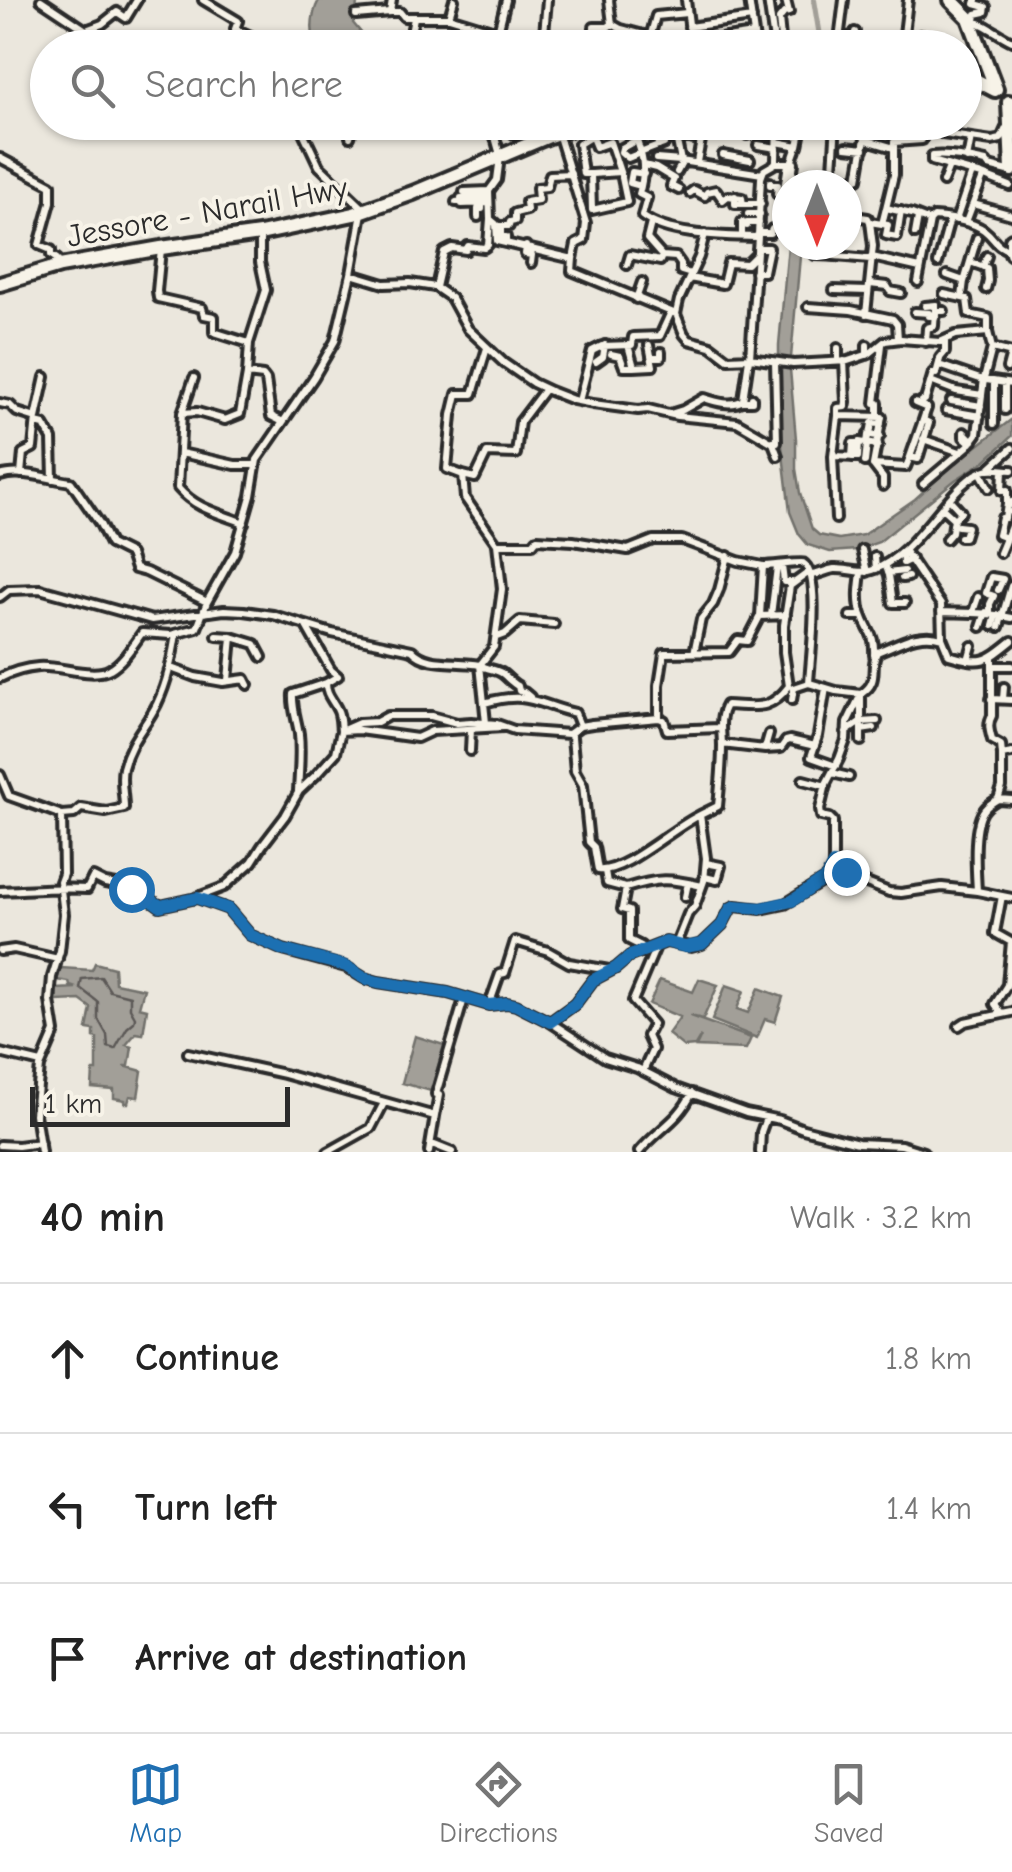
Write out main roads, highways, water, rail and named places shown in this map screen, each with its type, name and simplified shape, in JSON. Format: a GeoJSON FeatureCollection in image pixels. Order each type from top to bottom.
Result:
{"type":"FeatureCollection","features":[{"type":"Feature","properties":{"kind":"highway"},"geometry":{"type":"LineString","coordinates":[[957,1],[977,30]]}},
{"type":"Feature","properties":{"kind":"highway"},"geometry":{"type":"LineString","coordinates":[[982,44],[1005,103],[1012,171]]}},
{"type":"Feature","properties":{"kind":"highway"},"geometry":{"type":"LineString","coordinates":[[982,85],[1005,103]]}},
{"type":"Feature","properties":{"kind":"highway","name":"Jessore - Narail Hwy"},"geometry":{"type":"LineString","coordinates":[[0,284],[60,266],[260,234],[371,210],[393,197],[500,156],[528,140]]}},
{"type":"Feature","properties":{"kind":"highway"},"geometry":{"type":"LineString","coordinates":[[1012,240],[1012,252]]}},
{"type":"Feature","properties":{"kind":"water"},"geometry":{"type":"Polygon","coordinates":[[[319,0],[358,0],[353,23],[359,30],[313,30],[319,0]]]}},
{"type":"Feature","properties":{"kind":"water"},"geometry":{"type":"Polygon","coordinates":[[[787,260],[800,260],[790,369],[796,469],[812,529],[819,535],[839,539],[863,535],[915,499],[1012,419],[1012,436],[879,542],[856,550],[830,552],[808,545],[790,512],[779,421],[779,345],[787,260]]]}},
{"type":"Feature","properties":{"kind":"water"},"geometry":{"type":"Polygon","coordinates":[[[95,963],[114,968],[115,983],[144,989],[139,1007],[147,1009],[143,1034],[136,1033],[126,1045],[132,1047],[129,1066],[124,1066],[142,1071],[138,1097],[130,1096],[128,1103],[114,1098],[114,1090],[92,1088],[93,1071],[97,1071],[97,1038],[94,1030],[87,1029],[91,1008],[80,1000],[57,1001],[56,989],[76,988],[57,980],[61,968],[92,970],[95,963]]]}},
{"type":"Feature","properties":{"kind":"water"},"geometry":{"type":"Polygon","coordinates":[[[699,979],[718,985],[703,1019],[690,1016],[751,1038],[746,1049],[696,1047],[701,1036],[695,1046],[684,1047],[668,1034],[680,1017],[649,1004],[660,980],[693,992],[699,979]]]}},
{"type":"Feature","properties":{"kind":"water"},"geometry":{"type":"Polygon","coordinates":[[[726,985],[744,991],[737,1009],[748,1013],[759,988],[783,997],[775,1022],[765,1019],[757,1038],[712,1020],[726,985]]]}},
{"type":"Feature","properties":{"kind":"water"},"geometry":{"type":"Polygon","coordinates":[[[415,1036],[444,1045],[431,1091],[402,1083],[415,1036]]]}},
{"type":"Feature","properties":{"kind":"waterway"},"geometry":{"type":"LineString","coordinates":[[814,0],[819,30]]}}]}
